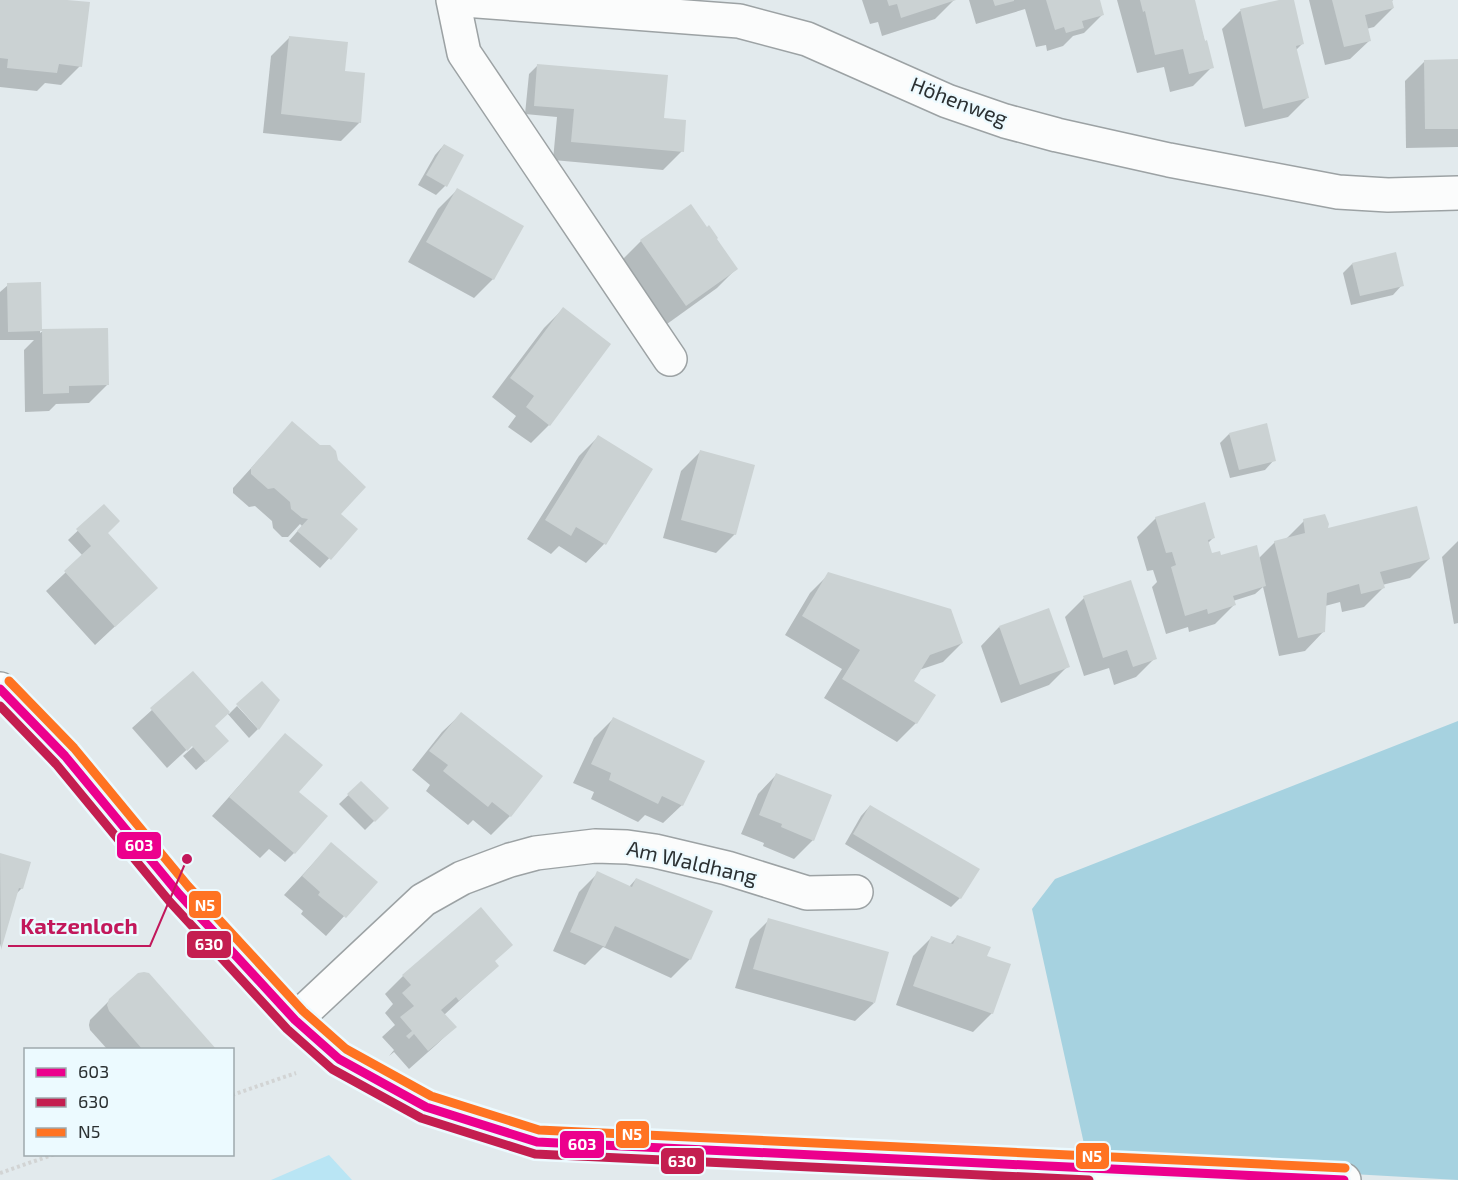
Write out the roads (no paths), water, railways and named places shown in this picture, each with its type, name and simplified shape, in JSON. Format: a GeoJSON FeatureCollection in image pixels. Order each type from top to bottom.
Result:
{"type":"FeatureCollection","features":[{"type":"Feature","properties":{"kind":"street"},"geometry":{"type":"LineString","coordinates":[[453,0],[464,53],[670,360]]}},
{"type":"Feature","properties":{"kind":"street","name":"Höhenweg"},"geometry":{"type":"LineString","coordinates":[[464,0],[740,21],[807,39],[947,101],[1005,121],[1057,135],[1169,160],[1338,192],[1388,195],[1458,193]]}},
{"type":"Feature","properties":{"kind":"street"},"geometry":{"type":"LineString","coordinates":[[0,689],[65,756],[179,894],[295,1020],[339,1059],[426,1107],[537,1142],[1344,1180]]}},
{"type":"Feature","properties":{"kind":"street","name":"Am Waldhang"},"geometry":{"type":"LineString","coordinates":[[295,1020],[423,900],[462,878],[536,853],[585,847],[627,847],[727,867],[807,893],[856,892]]}},
{"type":"Feature","properties":{"kind":"place","name":"Katzenloch"},"geometry":{"type":"Point","coordinates":[187,859]}}]}
